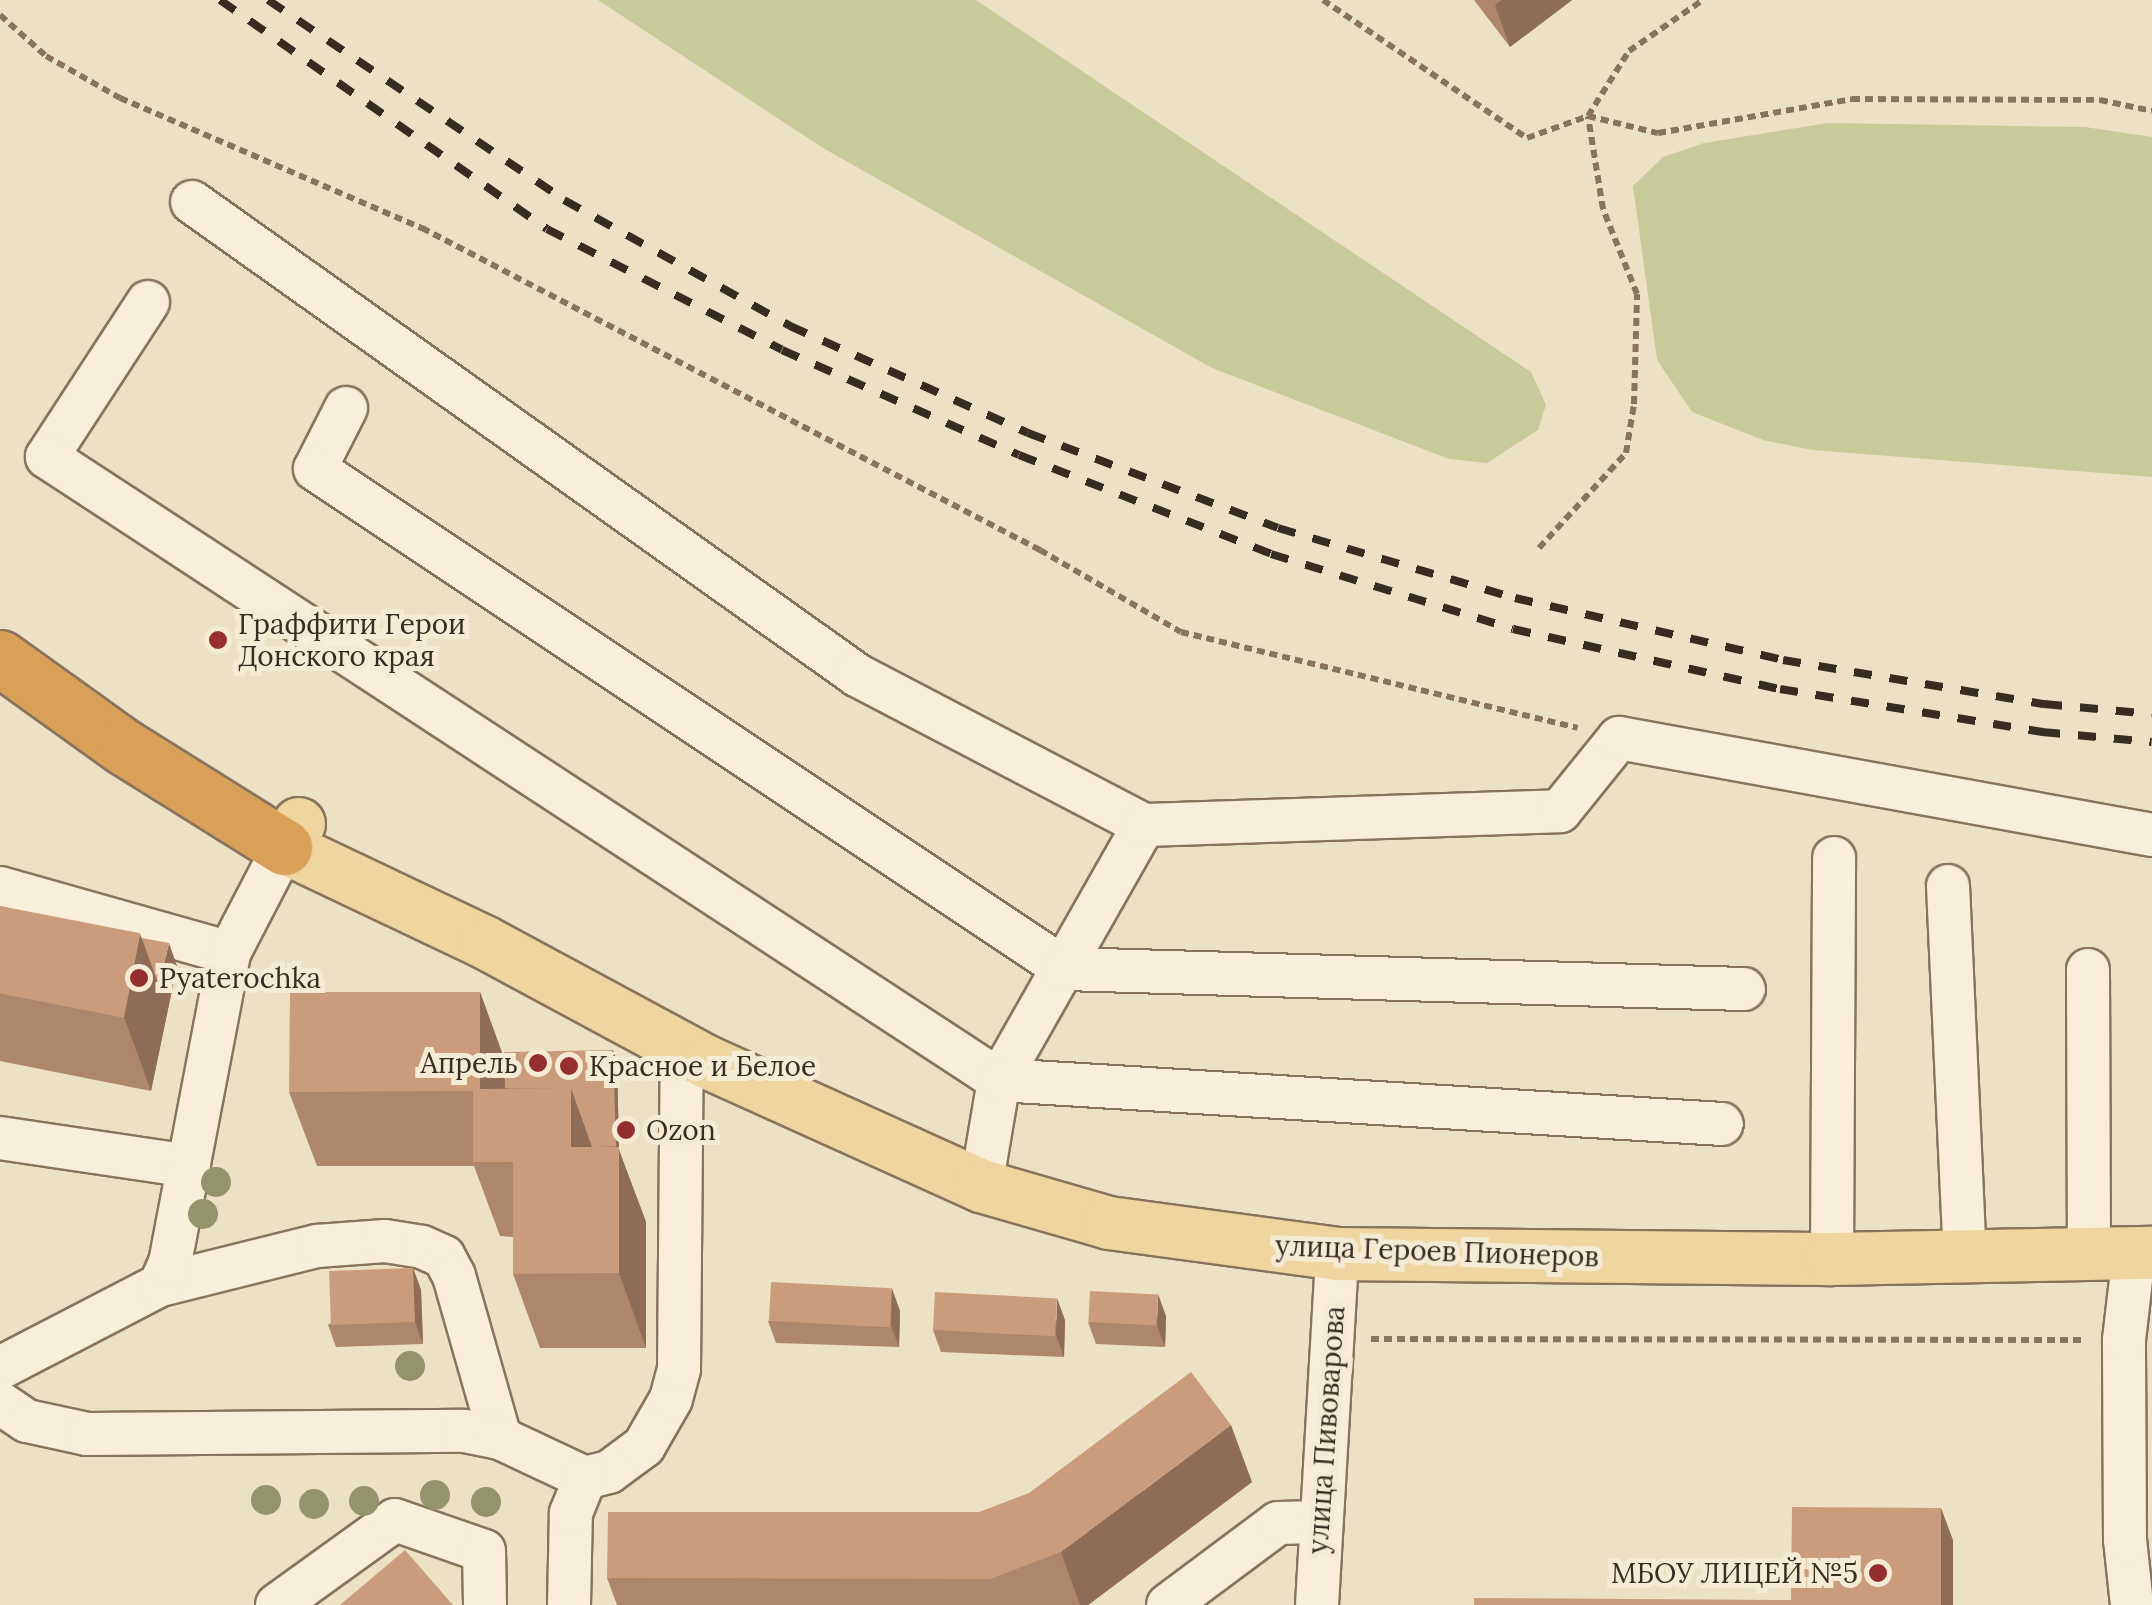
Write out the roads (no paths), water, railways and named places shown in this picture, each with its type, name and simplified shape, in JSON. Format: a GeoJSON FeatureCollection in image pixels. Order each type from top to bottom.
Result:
{"type":"FeatureCollection","features":[{"type":"Feature","properties":{"kind":"highway"},"geometry":{"type":"LineString","coordinates":[[0,658],[292,836]]}},
{"type":"Feature","properties":{"kind":"highway"},"geometry":{"type":"LineString","coordinates":[[0,704],[197,813],[292,836]]}},
{"type":"Feature","properties":{"kind":"main road","name":"улица Героев Пионеров"},"geometry":{"type":"LineString","coordinates":[[0,628],[292,836],[682,1048],[981,1186],[1141,1229],[1336,1254],[1832,1259],[2125,1254]]}},
{"type":"Feature","properties":{"kind":"street"},"geometry":{"type":"LineString","coordinates":[[192,202],[857,675],[1144,824],[1560,810],[1620,738],[2152,835]]}},
{"type":"Feature","properties":{"kind":"street"},"geometry":{"type":"LineString","coordinates":[[148,302],[47,457],[999,1080],[1722,1124]]}},
{"type":"Feature","properties":{"kind":"street"},"geometry":{"type":"LineString","coordinates":[[346,408],[315,470],[1065,968],[1744,989]]}},
{"type":"Feature","properties":{"kind":"street"},"geometry":{"type":"LineString","coordinates":[[981,1186],[999,1080],[1144,824]]}},
{"type":"Feature","properties":{"kind":"street"},"geometry":{"type":"LineString","coordinates":[[160,1285],[170,1263],[228,953],[292,836]]}},
{"type":"Feature","properties":{"kind":"street"},"geometry":{"type":"LineString","coordinates":[[1832,1259],[1834,858]]}},
{"type":"Feature","properties":{"kind":"street"},"geometry":{"type":"LineString","coordinates":[[1948,886],[1965,1257]]}},
{"type":"Feature","properties":{"kind":"street"},"geometry":{"type":"LineString","coordinates":[[0,888],[228,953]]}},
{"type":"Feature","properties":{"kind":"street"},"geometry":{"type":"LineString","coordinates":[[2088,970],[2125,1254],[2124,1340],[2138,1540],[2132,1605]]}},
{"type":"Feature","properties":{"kind":"street"},"geometry":{"type":"LineString","coordinates":[[0,1403],[28,1421],[87,1434],[446,1431],[500,1438],[585,1478],[609,1472],[644,1446],[671,1400],[679,1369],[682,1048]]}},
{"type":"Feature","properties":{"kind":"street"},"geometry":{"type":"LineString","coordinates":[[0,1138],[188,1166]]}},
{"type":"Feature","properties":{"kind":"street"},"geometry":{"type":"LineString","coordinates":[[0,1368],[160,1285],[317,1246],[386,1241],[433,1252],[454,1276],[500,1438]]}},
{"type":"Feature","properties":{"kind":"street","name":"улица Пивоварова"},"geometry":{"type":"LineString","coordinates":[[1317,1605],[1318,1522],[1336,1254]]}},
{"type":"Feature","properties":{"kind":"street"},"geometry":{"type":"LineString","coordinates":[[570,1605],[571,1513],[585,1478]]}},
{"type":"Feature","properties":{"kind":"street"},"geometry":{"type":"LineString","coordinates":[[277,1605],[395,1520],[484,1551],[485,1605]]}},
{"type":"Feature","properties":{"kind":"street"},"geometry":{"type":"LineString","coordinates":[[1168,1605],[1278,1523],[1318,1522]]}},
{"type":"Feature","properties":{"kind":"railway"},"geometry":{"type":"LineString","coordinates":[[220,0],[547,229],[782,350],[1019,455],[1271,554],[1513,629],[1780,689],[2042,732],[2152,742]]}},
{"type":"Feature","properties":{"kind":"railway"},"geometry":{"type":"LineString","coordinates":[[268,0],[564,200],[790,326],[1028,433],[1278,528],[1515,598],[1783,660],[2044,704],[2152,714]]}},
{"type":"Feature","properties":{"kind":"place","name":"Граффити Герои Донского края"},"geometry":{"type":"Point","coordinates":[218,640]}},
{"type":"Feature","properties":{"kind":"place","name":"Pyaterochka"},"geometry":{"type":"Point","coordinates":[139,978]}},
{"type":"Feature","properties":{"kind":"place","name":"Апрель"},"geometry":{"type":"Point","coordinates":[538,1063]}},
{"type":"Feature","properties":{"kind":"place","name":"Красное и Белое"},"geometry":{"type":"Point","coordinates":[569,1066]}},
{"type":"Feature","properties":{"kind":"place","name":"Ozon"},"geometry":{"type":"Point","coordinates":[626,1130]}},
{"type":"Feature","properties":{"kind":"place","name":"МБОУ ЛИЦЕЙ №5"},"geometry":{"type":"Point","coordinates":[1878,1573]}}]}
